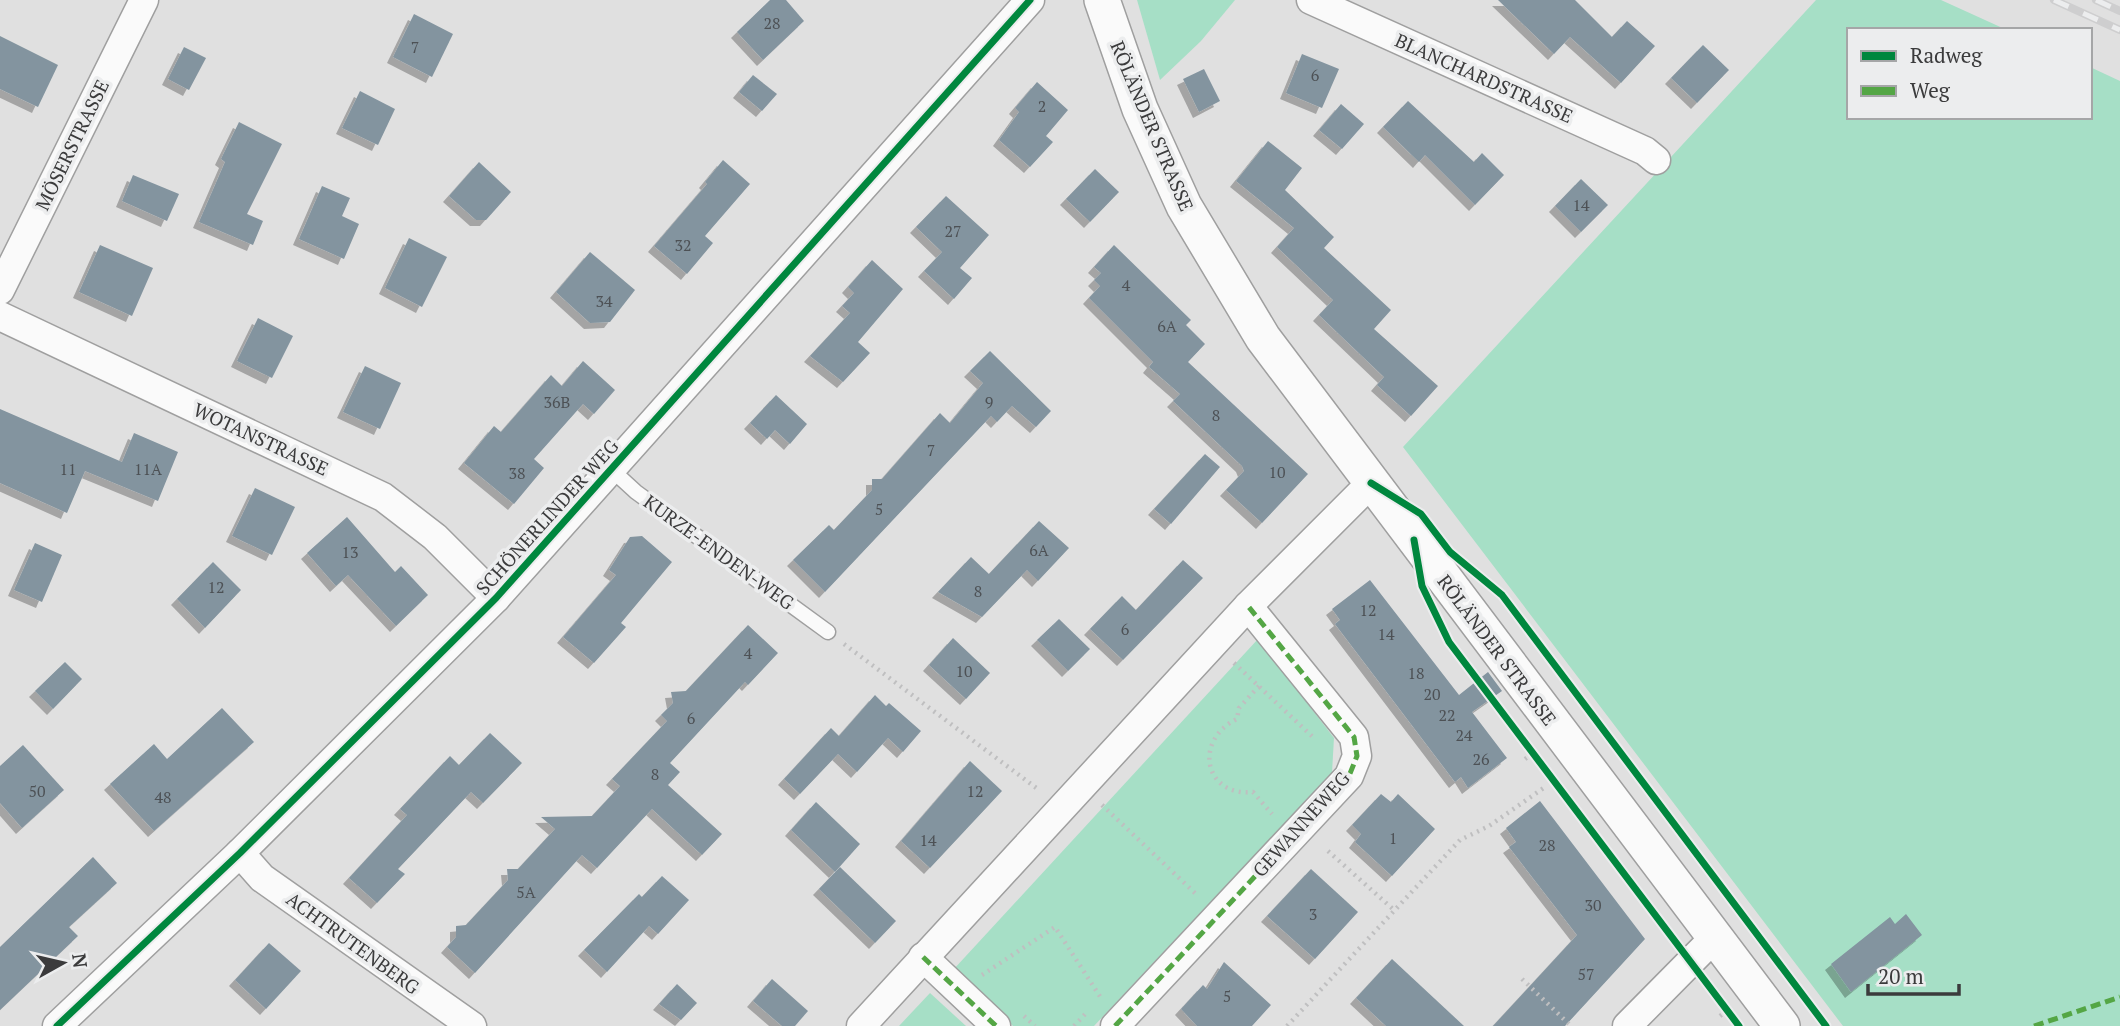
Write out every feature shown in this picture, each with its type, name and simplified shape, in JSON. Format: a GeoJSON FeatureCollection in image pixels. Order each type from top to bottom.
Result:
{"type":"FeatureCollection","features":[{"type":"Feature","properties":{"kind":"street","name":"MÖSERSTRASSE"},"geometry":{"type":"LineString","coordinates":[[0,290],[144,0]]}},
{"type":"Feature","properties":{"kind":"street","name":"SCHÖNERLINDER WEG"},"geometry":{"type":"LineString","coordinates":[[57,1026],[240,853],[496,598],[1030,0]]}},
{"type":"Feature","properties":{"kind":"street","name":"RÖLÄNDER STRASSE"},"geometry":{"type":"LineString","coordinates":[[1102,0],[1155,145],[1199,236],[1263,338],[1782,1026]]}},
{"type":"Feature","properties":{"kind":"street","name":"BLANCHARDSTRASSE"},"geometry":{"type":"LineString","coordinates":[[1311,0],[1645,151],[1656,160]]}},
{"type":"Feature","properties":{"kind":"street","name":"WOTANSTRASSE"},"geometry":{"type":"LineString","coordinates":[[0,316],[383,497],[435,537],[496,598]]}},
{"type":"Feature","properties":{"kind":"street"},"geometry":{"type":"LineString","coordinates":[[861,1026],[1248,607],[1371,483]]}},
{"type":"Feature","properties":{"kind":"street","name":"GEWANNEWEG"},"geometry":{"type":"LineString","coordinates":[[1115,1026],[1349,776],[1357,756],[1354,737],[1248,607]]}},
{"type":"Feature","properties":{"kind":"street","name":"ACHTRUTENBERG"},"geometry":{"type":"LineString","coordinates":[[240,853],[262,878],[472,1026]]}},
{"type":"Feature","properties":{"kind":"street"},"geometry":{"type":"LineString","coordinates":[[1628,1026],[1715,937]]}},
{"type":"Feature","properties":{"kind":"street"},"geometry":{"type":"LineString","coordinates":[[923,957],[996,1026]]}},
{"type":"Feature","properties":{"kind":"lane","name":"KURZE-ENDEN-WEG"},"geometry":{"type":"LineString","coordinates":[[612,470],[636,492],[828,632]]}},
{"type":"Feature","properties":{"kind":"path"},"geometry":{"type":"LineString","coordinates":[[828,632],[1062,807]]}},
{"type":"Feature","properties":{"kind":"path"},"geometry":{"type":"LineString","coordinates":[[1232,661],[1319,743]]}},
{"type":"Feature","properties":{"kind":"path"},"geometry":{"type":"LineString","coordinates":[[1259,686],[1239,708],[1237,719],[1219,730],[1209,750],[1216,778],[1242,793],[1253,792],[1272,814]]}},
{"type":"Feature","properties":{"kind":"path"},"geometry":{"type":"LineString","coordinates":[[1525,742],[1541,764]]}},
{"type":"Feature","properties":{"kind":"path"},"geometry":{"type":"LineString","coordinates":[[1287,1026],[1460,840],[1489,826],[1545,786]]}},
{"type":"Feature","properties":{"kind":"path"},"geometry":{"type":"LineString","coordinates":[[1100,803],[1218,915]]}},
{"type":"Feature","properties":{"kind":"path"},"geometry":{"type":"LineString","coordinates":[[1263,824],[1282,803]]}},
{"type":"Feature","properties":{"kind":"path"},"geometry":{"type":"LineString","coordinates":[[1328,851],[1394,911]]}},
{"type":"Feature","properties":{"kind":"path"},"geometry":{"type":"LineString","coordinates":[[1188,905],[1207,885]]}},
{"type":"Feature","properties":{"kind":"path"},"geometry":{"type":"LineString","coordinates":[[981,976],[1055,928],[1101,998]]}},
{"type":"Feature","properties":{"kind":"path"},"geometry":{"type":"LineString","coordinates":[[1522,979],[1571,1026]]}},
{"type":"Feature","properties":{"kind":"path"},"geometry":{"type":"LineString","coordinates":[[1074,1026],[1110,988]]}},
{"type":"Feature","properties":{"kind":"path"},"geometry":{"type":"LineString","coordinates":[[1720,1001],[1733,1018]]}},
{"type":"Feature","properties":{"kind":"green space"},"geometry":{"type":"Polygon","coordinates":[[[1137,0],[1235,0],[1201,41],[1160,80],[1137,0]]]}},
{"type":"Feature","properties":{"kind":"green space"},"geometry":{"type":"Polygon","coordinates":[[[1816,0],[1941,0],[2003,28],[1847,28],[1847,119],[2092,119],[2092,68],[2120,81],[2120,1026],[1843,1026],[1403,447],[1816,0]]]}},
{"type":"Feature","properties":{"kind":"green space"},"geometry":{"type":"Polygon","coordinates":[[[1258,639],[1334,738],[1332,773],[1094,1026],[1013,1026],[953,970],[1258,639]]]}},
{"type":"Feature","properties":{"kind":"green space"},"geometry":{"type":"Polygon","coordinates":[[[930,993],[966,1026],[899,1026],[930,993]]]}},
{"type":"Feature","properties":{"kind":"building"},"geometry":{"type":"Polygon","coordinates":[[[770,0],[786,0],[804,21],[763,60],[737,32],[770,0]]]}},
{"type":"Feature","properties":{"kind":"building"},"geometry":{"type":"Polygon","coordinates":[[[1498,0],[1575,0],[1612,37],[1627,21],[1655,46],[1621,83],[1570,37],[1554,54],[1498,0]]]}},
{"type":"Feature","properties":{"kind":"building"},"geometry":{"type":"Polygon","coordinates":[[[414,14],[453,34],[432,77],[393,57],[414,14]]]}},
{"type":"Feature","properties":{"kind":"building"},"geometry":{"type":"Polygon","coordinates":[[[0,36],[58,65],[38,107],[0,89],[0,36]]]}},
{"type":"Feature","properties":{"kind":"building"},"geometry":{"type":"Polygon","coordinates":[[[1703,45],[1729,70],[1697,103],[1671,78],[1703,45]]]}},
{"type":"Feature","properties":{"kind":"building"},"geometry":{"type":"Polygon","coordinates":[[[184,47],[206,58],[189,90],[168,79],[184,47]]]}},
{"type":"Feature","properties":{"kind":"building"},"geometry":{"type":"Polygon","coordinates":[[[1302,54],[1339,69],[1322,108],[1286,93],[1302,54]]]}},
{"type":"Feature","properties":{"kind":"building"},"geometry":{"type":"Polygon","coordinates":[[[1204,69],[1220,101],[1199,112],[1183,79],[1204,69]]]}},
{"type":"Feature","properties":{"kind":"building"},"geometry":{"type":"Polygon","coordinates":[[[753,75],[777,94],[762,111],[739,92],[753,75]]]}},
{"type":"Feature","properties":{"kind":"building"},"geometry":{"type":"Polygon","coordinates":[[[1037,82],[1068,110],[1046,136],[1053,142],[1030,167],[999,140],[1019,112],[1015,108],[1037,82]]]}},
{"type":"Feature","properties":{"kind":"building"},"geometry":{"type":"Polygon","coordinates":[[[360,91],[395,109],[378,145],[342,128],[360,91]]]}},
{"type":"Feature","properties":{"kind":"building"},"geometry":{"type":"Polygon","coordinates":[[[1408,101],[1474,162],[1482,153],[1504,175],[1475,205],[1425,155],[1419,162],[1383,127],[1408,101]]]}},
{"type":"Feature","properties":{"kind":"building"},"geometry":{"type":"Polygon","coordinates":[[[1341,104],[1364,124],[1342,149],[1319,130],[1341,104]]]}},
{"type":"Feature","properties":{"kind":"building"},"geometry":{"type":"Polygon","coordinates":[[[239,122],[282,144],[247,214],[263,221],[253,245],[199,222],[225,162],[221,159],[239,122]]]}},
{"type":"Feature","properties":{"kind":"building"},"geometry":{"type":"Polygon","coordinates":[[[1268,141],[1302,168],[1285,190],[1334,237],[1324,248],[1391,310],[1374,329],[1438,386],[1411,416],[1377,385],[1384,377],[1319,315],[1333,300],[1277,247],[1294,228],[1236,181],[1268,141]]]}},
{"type":"Feature","properties":{"kind":"building"},"geometry":{"type":"Polygon","coordinates":[[[723,160],[750,184],[705,236],[713,243],[687,274],[654,246],[707,184],[705,182],[723,160]]]}},
{"type":"Feature","properties":{"kind":"building"},"geometry":{"type":"Polygon","coordinates":[[[479,162],[511,192],[486,220],[476,220],[449,196],[479,162]]]}},
{"type":"Feature","properties":{"kind":"building"},"geometry":{"type":"Polygon","coordinates":[[[1095,169],[1119,192],[1090,222],[1066,199],[1095,169]]]}},
{"type":"Feature","properties":{"kind":"building"},"geometry":{"type":"Polygon","coordinates":[[[133,175],[179,194],[167,221],[122,201],[133,175]]]}},
{"type":"Feature","properties":{"kind":"building"},"geometry":{"type":"Polygon","coordinates":[[[1581,179],[1608,205],[1581,232],[1555,206],[1581,179]]]}},
{"type":"Feature","properties":{"kind":"building"},"geometry":{"type":"Polygon","coordinates":[[[322,186],[350,198],[342,216],[359,224],[344,259],[299,239],[322,186]]]}},
{"type":"Feature","properties":{"kind":"building"},"geometry":{"type":"Polygon","coordinates":[[[946,196],[989,235],[960,268],[972,278],[954,299],[924,271],[942,252],[916,227],[946,196]]]}},
{"type":"Feature","properties":{"kind":"building"},"geometry":{"type":"Polygon","coordinates":[[[409,238],[447,257],[422,307],[385,288],[409,238]]]}},
{"type":"Feature","properties":{"kind":"building"},"geometry":{"type":"Polygon","coordinates":[[[100,245],[153,268],[132,316],[79,292],[100,245]]]}},
{"type":"Feature","properties":{"kind":"building"},"geometry":{"type":"Polygon","coordinates":[[[1114,245],[1191,320],[1186,325],[1205,344],[1188,362],[1308,474],[1262,523],[1226,490],[1244,471],[1242,466],[1173,401],[1180,394],[1149,367],[1153,362],[1089,298],[1100,286],[1094,280],[1101,273],[1094,267],[1114,245]]]}},
{"type":"Feature","properties":{"kind":"building"},"geometry":{"type":"Polygon","coordinates":[[[590,252],[635,290],[610,322],[590,323],[556,292],[590,252]]]}},
{"type":"Feature","properties":{"kind":"building"},"geometry":{"type":"Polygon","coordinates":[[[872,260],[903,289],[858,342],[870,353],[843,382],[810,356],[850,313],[842,306],[854,293],[848,287],[872,260]]]}},
{"type":"Feature","properties":{"kind":"building"},"geometry":{"type":"Polygon","coordinates":[[[258,318],[293,336],[272,378],[237,361],[258,318]]]}},
{"type":"Feature","properties":{"kind":"building"},"geometry":{"type":"Polygon","coordinates":[[[990,351],[1051,411],[1036,427],[1012,406],[997,422],[991,416],[825,592],[793,560],[829,525],[834,530],[872,490],[872,479],[882,479],[940,413],[950,423],[983,383],[970,371],[990,351]]]}},
{"type":"Feature","properties":{"kind":"building"},"geometry":{"type":"Polygon","coordinates":[[[583,361],[615,390],[594,414],[583,404],[534,459],[544,468],[514,504],[464,463],[494,426],[501,432],[551,375],[562,386],[583,361]]]}},
{"type":"Feature","properties":{"kind":"building"},"geometry":{"type":"Polygon","coordinates":[[[365,366],[401,383],[380,429],[343,412],[365,366]]]}},
{"type":"Feature","properties":{"kind":"building"},"geometry":{"type":"Polygon","coordinates":[[[776,395],[807,424],[790,444],[775,430],[767,439],[750,423],[776,395]]]}},
{"type":"Feature","properties":{"kind":"building"},"geometry":{"type":"Polygon","coordinates":[[[0,409],[122,462],[134,433],[178,452],[158,501],[85,471],[67,513],[0,483],[0,409]]]}},
{"type":"Feature","properties":{"kind":"building"},"geometry":{"type":"Polygon","coordinates":[[[1205,454],[1220,467],[1171,524],[1154,509],[1205,454]]]}},
{"type":"Feature","properties":{"kind":"building"},"geometry":{"type":"Polygon","coordinates":[[[255,488],[295,507],[272,555],[232,536],[255,488]]]}},
{"type":"Feature","properties":{"kind":"building"},"geometry":{"type":"Polygon","coordinates":[[[347,517],[395,572],[401,566],[428,595],[396,626],[348,575],[336,586],[307,553],[347,517]]]}},
{"type":"Feature","properties":{"kind":"building"},"geometry":{"type":"Polygon","coordinates":[[[1039,521],[1069,548],[1038,581],[1027,570],[982,617],[938,592],[971,557],[989,574],[1039,521]]]}},
{"type":"Feature","properties":{"kind":"building"},"geometry":{"type":"Polygon","coordinates":[[[642,536],[672,562],[621,623],[626,627],[594,663],[563,637],[616,575],[609,570],[630,537],[642,536]]]}},
{"type":"Feature","properties":{"kind":"building"},"geometry":{"type":"Polygon","coordinates":[[[35,543],[62,555],[42,602],[14,590],[35,543]]]}},
{"type":"Feature","properties":{"kind":"building"},"geometry":{"type":"Polygon","coordinates":[[[1183,560],[1203,578],[1123,660],[1090,629],[1122,596],[1136,610],[1183,560]]]}},
{"type":"Feature","properties":{"kind":"building"},"geometry":{"type":"Polygon","coordinates":[[[213,562],[241,590],[205,628],[177,599],[213,562]]]}},
{"type":"Feature","properties":{"kind":"building"},"geometry":{"type":"Polygon","coordinates":[[[1370,580],[1459,695],[1488,672],[1502,691],[1472,712],[1507,758],[1468,788],[1461,777],[1455,782],[1335,624],[1340,620],[1332,609],[1370,580]]]}},
{"type":"Feature","properties":{"kind":"building"},"geometry":{"type":"Polygon","coordinates":[[[1059,619],[1090,649],[1068,671],[1037,640],[1059,619]]]}},
{"type":"Feature","properties":{"kind":"building"},"geometry":{"type":"Polygon","coordinates":[[[748,625],[778,653],[748,685],[745,682],[670,763],[680,772],[668,785],[722,834],[702,855],[652,809],[597,868],[582,855],[475,973],[447,947],[456,937],[456,926],[466,925],[508,880],[507,869],[518,869],[555,829],[541,817],[592,816],[620,786],[612,779],[667,721],[661,715],[673,703],[671,692],[686,691],[748,625]]]}},
{"type":"Feature","properties":{"kind":"building"},"geometry":{"type":"Polygon","coordinates":[[[953,638],[990,673],[966,699],[929,665],[953,638]]]}},
{"type":"Feature","properties":{"kind":"building"},"geometry":{"type":"Polygon","coordinates":[[[65,662],[82,679],[53,709],[35,691],[65,662]]]}},
{"type":"Feature","properties":{"kind":"building"},"geometry":{"type":"Polygon","coordinates":[[[875,695],[886,706],[889,703],[921,731],[903,752],[888,738],[857,772],[838,754],[800,794],[784,779],[831,728],[839,736],[875,695]]]}},
{"type":"Feature","properties":{"kind":"building"},"geometry":{"type":"Polygon","coordinates":[[[222,708],[254,742],[154,831],[110,784],[154,744],[167,759],[222,708]]]}},
{"type":"Feature","properties":{"kind":"building"},"geometry":{"type":"Polygon","coordinates":[[[490,733],[522,763],[483,803],[471,792],[398,869],[405,874],[377,903],[349,878],[407,815],[400,809],[450,756],[459,765],[490,733]]]}},
{"type":"Feature","properties":{"kind":"building"},"geometry":{"type":"Polygon","coordinates":[[[23,745],[64,790],[22,828],[0,803],[0,766],[23,745]]]}},
{"type":"Feature","properties":{"kind":"building"},"geometry":{"type":"Polygon","coordinates":[[[970,761],[1002,791],[930,868],[901,841],[970,761]]]}},
{"type":"Feature","properties":{"kind":"building"},"geometry":{"type":"Polygon","coordinates":[[[1381,794],[1391,802],[1398,794],[1435,829],[1392,876],[1355,842],[1361,834],[1352,825],[1381,794]]]}},
{"type":"Feature","properties":{"kind":"building"},"geometry":{"type":"Polygon","coordinates":[[[1540,801],[1645,939],[1565,1026],[1493,1026],[1577,935],[1509,847],[1516,842],[1506,828],[1540,801]]]}},
{"type":"Feature","properties":{"kind":"building"},"geometry":{"type":"Polygon","coordinates":[[[816,802],[860,844],[835,872],[791,830],[816,802]]]}},
{"type":"Feature","properties":{"kind":"building"},"geometry":{"type":"Polygon","coordinates":[[[93,857],[117,883],[69,927],[78,936],[0,1010],[0,947],[93,857]]]}},
{"type":"Feature","properties":{"kind":"building"},"geometry":{"type":"Polygon","coordinates":[[[840,867],[896,921],[875,943],[819,889],[840,867]]]}},
{"type":"Feature","properties":{"kind":"building"},"geometry":{"type":"Polygon","coordinates":[[[1311,869],[1358,912],[1315,959],[1267,916],[1311,869]]]}},
{"type":"Feature","properties":{"kind":"building"},"geometry":{"type":"Polygon","coordinates":[[[662,876],[689,900],[658,934],[649,926],[607,972],[584,950],[639,894],[642,897],[662,876]]]}},
{"type":"Feature","properties":{"kind":"building"},"geometry":{"type":"Polygon","coordinates":[[[1906,914],[1922,935],[1851,992],[1831,964],[1890,917],[1895,924],[1906,914]]]}},
{"type":"Feature","properties":{"kind":"building"},"geometry":{"type":"Polygon","coordinates":[[[269,943],[301,971],[266,1009],[235,980],[269,943]]]}},
{"type":"Feature","properties":{"kind":"building"},"geometry":{"type":"Polygon","coordinates":[[[1392,959],[1464,1026],[1386,1026],[1356,998],[1392,959]]]}},
{"type":"Feature","properties":{"kind":"building"},"geometry":{"type":"Polygon","coordinates":[[[1224,962],[1271,1005],[1252,1026],[1197,1026],[1181,1009],[1203,985],[1207,989],[1224,962]]]}},
{"type":"Feature","properties":{"kind":"building"},"geometry":{"type":"Polygon","coordinates":[[[772,979],[808,1011],[795,1026],[782,1026],[753,1001],[772,979]]]}},
{"type":"Feature","properties":{"kind":"building"},"geometry":{"type":"Polygon","coordinates":[[[677,984],[697,1003],[681,1020],[659,1004],[677,984]]]}},
{"type":"Feature","properties":{"kind":"railway"},"geometry":{"type":"LineString","coordinates":[[2054,0],[2120,30]]}},
{"type":"Feature","properties":{"kind":"railway"},"geometry":{"type":"LineString","coordinates":[[2096,0],[2120,11]]}},
{"type":"Feature","properties":{"kind":"marked path"},"geometry":{"type":"LineString","coordinates":[[1115,1026],[1349,776],[1357,756],[1354,737],[1248,606]]}},
{"type":"Feature","properties":{"kind":"marked path"},"geometry":{"type":"LineString","coordinates":[[923,957],[996,1026]]}},
{"type":"Feature","properties":{"kind":"marked path"},"geometry":{"type":"LineString","coordinates":[[2034,1026],[2120,997]]}},
{"type":"Feature","properties":{"kind":"cycle path"},"geometry":{"type":"LineString","coordinates":[[57,1026],[240,853],[496,598],[1030,0]]}},
{"type":"Feature","properties":{"kind":"cycle path"},"geometry":{"type":"LineString","coordinates":[[1371,483],[1421,514],[1450,552],[1502,595],[1826,1026]]}},
{"type":"Feature","properties":{"kind":"cycle path"},"geometry":{"type":"LineString","coordinates":[[1414,540],[1422,586],[1449,642],[1739,1026]]}}]}
